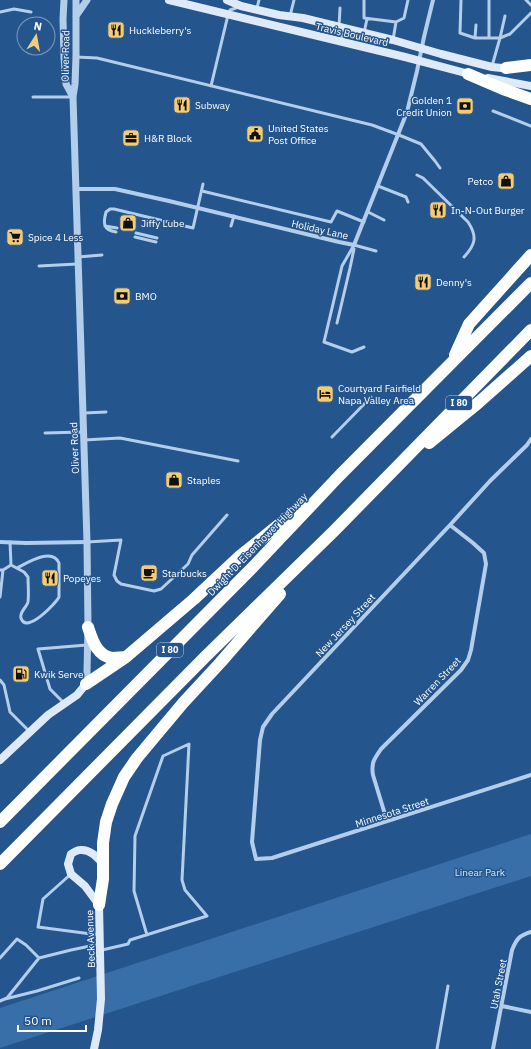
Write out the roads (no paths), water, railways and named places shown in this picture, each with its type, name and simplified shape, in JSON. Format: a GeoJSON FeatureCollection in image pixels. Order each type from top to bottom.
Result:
{"type":"FeatureCollection","features":[{"type":"Feature","properties":{"kind":"highway"},"geometry":{"type":"LineString","coordinates":[[506,68],[531,65]]}},
{"type":"Feature","properties":{"kind":"highway"},"geometry":{"type":"LineString","coordinates":[[468,74],[503,89],[531,98]]}},
{"type":"Feature","properties":{"kind":"highway"},"geometry":{"type":"LineString","coordinates":[[450,363],[469,324],[531,255]]}},
{"type":"Feature","properties":{"kind":"highway","name":"Dwight D. Eisenhower Highway"},"geometry":{"type":"LineString","coordinates":[[0,822],[253,567],[339,476],[450,363],[531,283]]}},
{"type":"Feature","properties":{"kind":"highway","name":"I 80"},"geometry":{"type":"LineString","coordinates":[[0,864],[205,657],[334,531],[531,330]]}},
{"type":"Feature","properties":{"kind":"highway"},"geometry":{"type":"LineString","coordinates":[[388,476],[478,403],[531,356]]}},
{"type":"Feature","properties":{"kind":"highway"},"geometry":{"type":"LineString","coordinates":[[86,684],[126,657],[194,599],[240,556],[339,476]]}},
{"type":"Feature","properties":{"kind":"highway"},"geometry":{"type":"LineString","coordinates":[[99,905],[103,879],[103,843],[106,822],[124,777],[137,758],[182,703],[220,663],[334,531]]}},
{"type":"Feature","properties":{"kind":"highway"},"geometry":{"type":"LineString","coordinates":[[88,627],[94,644],[102,654],[112,658],[126,657]]}},
{"type":"Feature","properties":{"kind":"main road","name":"Travis Boulevard"},"geometry":{"type":"LineString","coordinates":[[169,0],[405,57],[468,74],[531,86]]}},
{"type":"Feature","properties":{"kind":"main road","name":"Travis Boulevard"},"geometry":{"type":"LineString","coordinates":[[226,0],[257,10],[290,17],[303,18],[492,66],[531,70]]}},
{"type":"Feature","properties":{"kind":"main road"},"geometry":{"type":"LineString","coordinates":[[0,760],[48,715],[77,695],[86,684]]}},
{"type":"Feature","properties":{"kind":"main road"},"geometry":{"type":"LineString","coordinates":[[71,874],[68,864],[71,854],[79,849],[88,851],[97,857],[103,864]]}},
{"type":"Feature","properties":{"kind":"main road","name":"Beck Avenue"},"geometry":{"type":"LineString","coordinates":[[71,874],[85,886],[99,905],[101,999],[98,1030],[94,1049]]}},
{"type":"Feature","properties":{"kind":"street","name":"Oliver Road"},"geometry":{"type":"LineString","coordinates":[[76,0],[76,57],[73,97],[84,440],[88,627],[86,684]]}},
{"type":"Feature","properties":{"kind":"street","name":"Oliver Road"},"geometry":{"type":"LineString","coordinates":[[75,16],[87,0]]}},
{"type":"Feature","properties":{"kind":"street","name":"Holiday Lane"},"geometry":{"type":"LineString","coordinates":[[76,189],[115,188],[354,245],[407,112],[433,0]]}},
{"type":"Feature","properties":{"kind":"street","name":"Oliver Road"},"geometry":{"type":"LineString","coordinates":[[63,1],[66,84],[73,97]]}},
{"type":"Feature","properties":{"kind":"street","name":"New Jersey Street"},"geometry":{"type":"LineString","coordinates":[[256,859],[252,842],[260,740],[263,727],[272,714],[490,481],[527,445],[531,439]]}},
{"type":"Feature","properties":{"kind":"street","name":"Warren Street"},"geometry":{"type":"LineString","coordinates":[[387,821],[373,776],[372,768],[374,760],[381,749],[461,670],[468,660],[472,650],[486,564],[484,553],[450,525]]}},
{"type":"Feature","properties":{"kind":"street"},"geometry":{"type":"LineString","coordinates":[[0,542],[86,542]]}},
{"type":"Feature","properties":{"kind":"street","name":"Minnesota Street"},"geometry":{"type":"LineString","coordinates":[[256,859],[272,858],[531,775]]}},
{"type":"Feature","properties":{"kind":"street","name":"Utah Street"},"geometry":{"type":"LineString","coordinates":[[493,1049],[512,950],[516,941],[523,935],[531,932]]}},
{"type":"Feature","properties":{"kind":"street"},"geometry":{"type":"LineString","coordinates":[[502,1006],[531,1012]]}},
{"type":"Feature","properties":{"kind":"lane"},"geometry":{"type":"LineString","coordinates":[[257,10],[259,0]]}},
{"type":"Feature","properties":{"kind":"lane"},"geometry":{"type":"LineString","coordinates":[[290,17],[294,0]]}},
{"type":"Feature","properties":{"kind":"lane"},"geometry":{"type":"LineString","coordinates":[[364,0],[364,18],[396,22],[404,18],[408,0]]}},
{"type":"Feature","properties":{"kind":"lane"},"geometry":{"type":"LineString","coordinates":[[461,0],[460,33],[475,38],[500,38],[510,34],[531,13]]}},
{"type":"Feature","properties":{"kind":"lane"},"geometry":{"type":"LineString","coordinates":[[488,38],[489,0]]}},
{"type":"Feature","properties":{"kind":"lane"},"geometry":{"type":"LineString","coordinates":[[526,0],[531,5]]}},
{"type":"Feature","properties":{"kind":"lane"},"geometry":{"type":"LineString","coordinates":[[211,86],[228,14],[230,10],[241,6]]}},
{"type":"Feature","properties":{"kind":"lane"},"geometry":{"type":"LineString","coordinates":[[340,8],[339,27],[343,42]]}},
{"type":"Feature","properties":{"kind":"lane"},"geometry":{"type":"LineString","coordinates":[[0,12],[14,9],[31,12]]}},
{"type":"Feature","properties":{"kind":"lane"},"geometry":{"type":"LineString","coordinates":[[492,66],[505,16]]}},
{"type":"Feature","properties":{"kind":"lane"},"geometry":{"type":"LineString","coordinates":[[364,33],[367,19]]}},
{"type":"Feature","properties":{"kind":"lane"},"geometry":{"type":"LineString","coordinates":[[393,40],[396,22]]}},
{"type":"Feature","properties":{"kind":"lane"},"geometry":{"type":"LineString","coordinates":[[475,38],[476,25]]}},
{"type":"Feature","properties":{"kind":"lane"},"geometry":{"type":"LineString","coordinates":[[76,57],[97,58],[372,125],[421,144],[440,168]]}},
{"type":"Feature","properties":{"kind":"lane"},"geometry":{"type":"LineString","coordinates":[[33,97],[73,97]]}},
{"type":"Feature","properties":{"kind":"lane"},"geometry":{"type":"LineString","coordinates":[[493,112],[531,126]]}},
{"type":"Feature","properties":{"kind":"lane"},"geometry":{"type":"LineString","coordinates":[[417,175],[423,178],[472,227],[474,240],[471,250],[464,257]]}},
{"type":"Feature","properties":{"kind":"lane"},"geometry":{"type":"LineString","coordinates":[[116,230],[110,231],[105,226],[104,219],[106,212],[110,209],[193,228],[203,184]]}},
{"type":"Feature","properties":{"kind":"lane"},"geometry":{"type":"LineString","coordinates":[[378,186],[406,198],[408,202]]}},
{"type":"Feature","properties":{"kind":"lane"},"geometry":{"type":"LineString","coordinates":[[202,191],[331,222],[337,211],[364,222]]}},
{"type":"Feature","properties":{"kind":"lane"},"geometry":{"type":"LineString","coordinates":[[368,212],[384,220]]}},
{"type":"Feature","properties":{"kind":"lane"},"geometry":{"type":"LineString","coordinates":[[231,226],[234,216]]}},
{"type":"Feature","properties":{"kind":"lane"},"geometry":{"type":"LineString","coordinates":[[135,235],[156,240]]}},
{"type":"Feature","properties":{"kind":"lane"},"geometry":{"type":"LineString","coordinates":[[354,245],[376,251]]}},
{"type":"Feature","properties":{"kind":"lane"},"geometry":{"type":"LineString","coordinates":[[354,245],[342,266],[324,342],[352,352],[364,347]]}},
{"type":"Feature","properties":{"kind":"lane"},"geometry":{"type":"LineString","coordinates":[[337,323],[354,245]]}},
{"type":"Feature","properties":{"kind":"lane"},"geometry":{"type":"LineString","coordinates":[[39,266],[102,255]]}},
{"type":"Feature","properties":{"kind":"lane"},"geometry":{"type":"LineString","coordinates":[[332,437],[372,397]]}},
{"type":"Feature","properties":{"kind":"lane"},"geometry":{"type":"LineString","coordinates":[[83,413],[106,412]]}},
{"type":"Feature","properties":{"kind":"lane"},"geometry":{"type":"LineString","coordinates":[[45,433],[83,432]]}},
{"type":"Feature","properties":{"kind":"lane"},"geometry":{"type":"LineString","coordinates":[[84,440],[120,438],[238,461]]}},
{"type":"Feature","properties":{"kind":"lane"},"geometry":{"type":"LineString","coordinates":[[86,542],[121,540],[114,575],[117,581],[121,584],[154,591],[161,589],[188,564],[192,555],[227,515]]}},
{"type":"Feature","properties":{"kind":"lane"},"geometry":{"type":"LineString","coordinates":[[10,542],[11,565]]}},
{"type":"Feature","properties":{"kind":"lane"},"geometry":{"type":"LineString","coordinates":[[11,565],[28,576],[28,603],[22,611],[21,617],[22,620],[27,623],[38,619],[57,601],[60,594],[59,563],[55,558],[42,557],[35,558],[17,568]]}},
{"type":"Feature","properties":{"kind":"lane"},"geometry":{"type":"LineString","coordinates":[[0,597],[2,570],[11,565]]}},
{"type":"Feature","properties":{"kind":"lane"},"geometry":{"type":"LineString","coordinates":[[65,704],[50,689],[38,649],[87,645]]}},
{"type":"Feature","properties":{"kind":"lane"},"geometry":{"type":"LineString","coordinates":[[0,680],[4,685],[10,712],[30,732]]}},
{"type":"Feature","properties":{"kind":"lane"},"geometry":{"type":"LineString","coordinates":[[6,999],[39,958],[71,950],[128,944],[130,940],[147,935],[207,916],[185,890],[182,880],[189,744],[163,756],[135,836],[134,891],[147,935]]}},
{"type":"Feature","properties":{"kind":"lane"},"geometry":{"type":"LineString","coordinates":[[71,874],[43,899],[38,927],[100,935]]}},
{"type":"Feature","properties":{"kind":"lane"},"geometry":{"type":"LineString","coordinates":[[0,958],[17,939],[26,945],[39,958]]}},
{"type":"Feature","properties":{"kind":"lane"},"geometry":{"type":"LineString","coordinates":[[0,1001],[37,992],[79,978]]}},
{"type":"Feature","properties":{"kind":"lane"},"geometry":{"type":"LineString","coordinates":[[436,1049],[448,986]]}},
{"type":"Feature","properties":{"kind":"place","name":"Huckleberry's"},"geometry":{"type":"Point","coordinates":[116,30]}},
{"type":"Feature","properties":{"kind":"place","name":"Subway"},"geometry":{"type":"Point","coordinates":[182,105]}},
{"type":"Feature","properties":{"kind":"place","name":"Golden 1 Credit Union"},"geometry":{"type":"Point","coordinates":[465,106]}},
{"type":"Feature","properties":{"kind":"place","name":"United States Post Office"},"geometry":{"type":"Point","coordinates":[255,134]}},
{"type":"Feature","properties":{"kind":"place","name":"H&R Block"},"geometry":{"type":"Point","coordinates":[131,138]}},
{"type":"Feature","properties":{"kind":"place","name":"Petco"},"geometry":{"type":"Point","coordinates":[506,181]}},
{"type":"Feature","properties":{"kind":"place","name":"In-N-Out Burger"},"geometry":{"type":"Point","coordinates":[438,210]}},
{"type":"Feature","properties":{"kind":"place","name":"Jiffy Lube"},"geometry":{"type":"Point","coordinates":[128,223]}},
{"type":"Feature","properties":{"kind":"place","name":"Spice 4 Less"},"geometry":{"type":"Point","coordinates":[15,237]}},
{"type":"Feature","properties":{"kind":"place","name":"Denny's"},"geometry":{"type":"Point","coordinates":[423,282]}},
{"type":"Feature","properties":{"kind":"place","name":"BMO"},"geometry":{"type":"Point","coordinates":[122,296]}},
{"type":"Feature","properties":{"kind":"place","name":"Courtyard Fairfield Napa Valley Area"},"geometry":{"type":"Point","coordinates":[325,394]}},
{"type":"Feature","properties":{"kind":"place","name":"Staples"},"geometry":{"type":"Point","coordinates":[174,480]}},
{"type":"Feature","properties":{"kind":"place","name":"Starbucks"},"geometry":{"type":"Point","coordinates":[149,573]}},
{"type":"Feature","properties":{"kind":"place","name":"Popeyes"},"geometry":{"type":"Point","coordinates":[50,578]}},
{"type":"Feature","properties":{"kind":"place","name":"Kwik Serve"},"geometry":{"type":"Point","coordinates":[21,674]}},
{"type":"Feature","properties":{"kind":"park label","name":"Linear Park"},"geometry":{"type":"Point","coordinates":[480,872]}}]}
